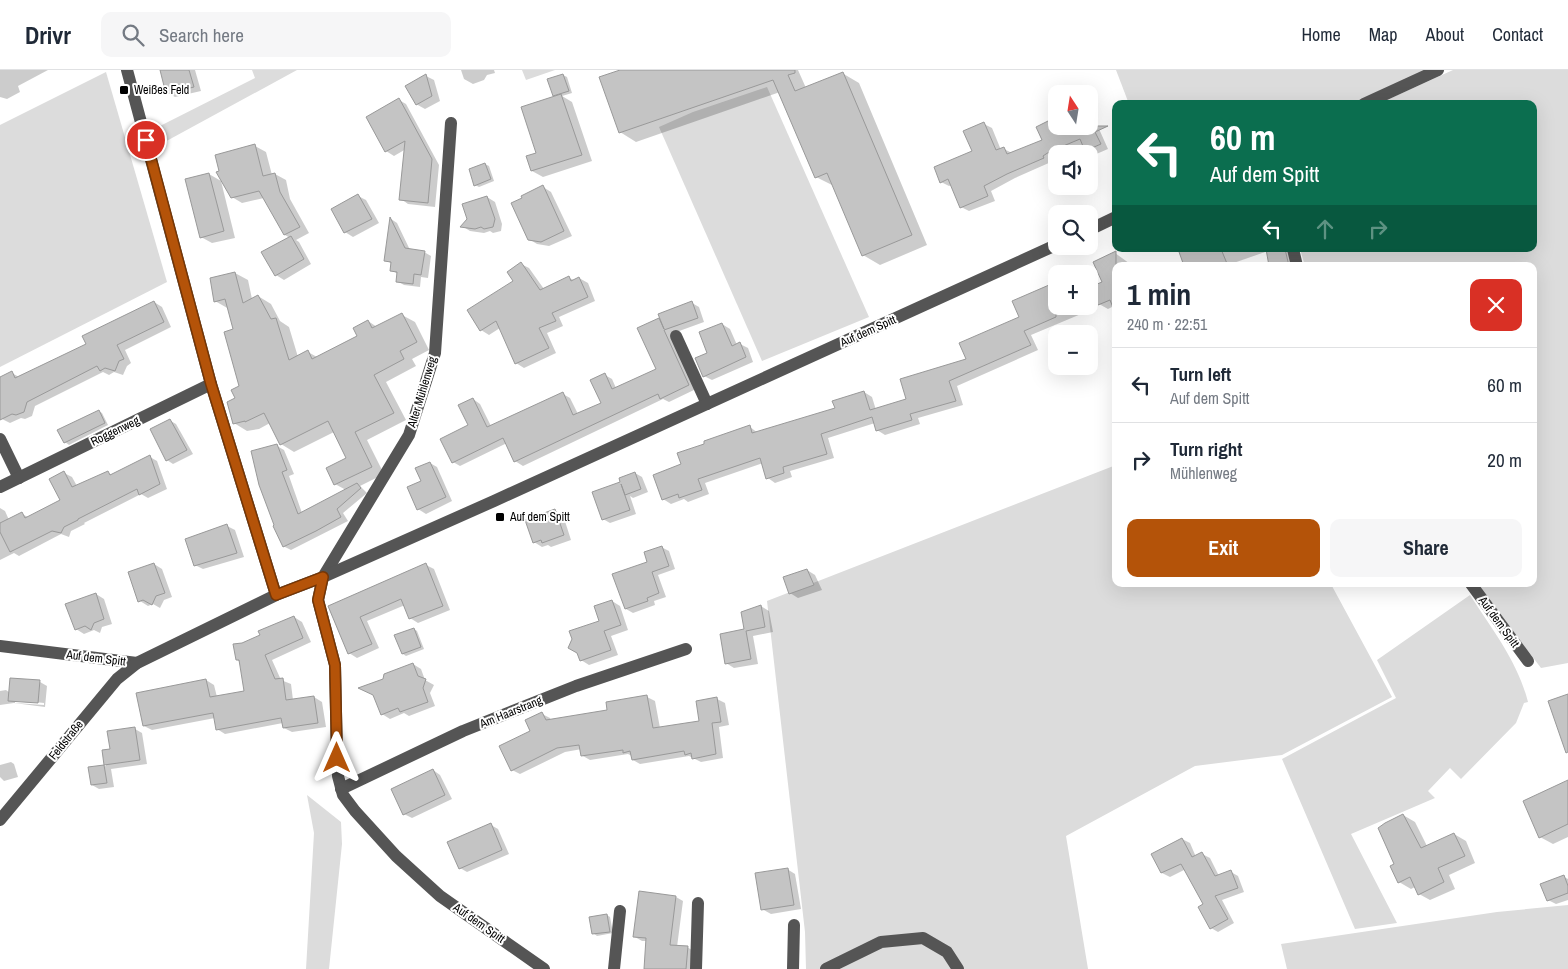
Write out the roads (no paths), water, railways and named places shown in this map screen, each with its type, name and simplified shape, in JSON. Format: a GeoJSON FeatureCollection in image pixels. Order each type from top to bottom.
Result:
{"type":"FeatureCollection","features":[{"type":"Feature","properties":{"kind":"street"},"geometry":{"type":"LineString","coordinates":[[127,70],[211,384],[276,595]]}},
{"type":"Feature","properties":{"kind":"street"},"geometry":{"type":"LineString","coordinates":[[1373,100],[1438,70]]}},
{"type":"Feature","properties":{"kind":"street","name":"Alter Mühlenweg"},"geometry":{"type":"LineString","coordinates":[[323,577],[409,435],[435,353],[451,123]]}},
{"type":"Feature","properties":{"kind":"street"},"geometry":{"type":"LineString","coordinates":[[1098,226],[1112,219]]}},
{"type":"Feature","properties":{"kind":"street","name":"Auf dem Spitt"},"geometry":{"type":"LineString","coordinates":[[0,646],[137,663],[276,595],[323,577],[1048,249]]}},
{"type":"Feature","properties":{"kind":"street"},"geometry":{"type":"LineString","coordinates":[[676,336],[707,404]]}},
{"type":"Feature","properties":{"kind":"street","name":"Roggenweg"},"geometry":{"type":"LineString","coordinates":[[0,487],[211,384]]}},
{"type":"Feature","properties":{"kind":"street"},"geometry":{"type":"LineString","coordinates":[[0,439],[19,478]]}},
{"type":"Feature","properties":{"kind":"street","name":"Auf dem Spitt"},"geometry":{"type":"LineString","coordinates":[[323,577],[318,600],[335,665],[337,758],[341,789],[355,811],[396,856],[440,896],[544,969]]}},
{"type":"Feature","properties":{"kind":"street","name":"Auf dem Spitt"},"geometry":{"type":"LineString","coordinates":[[1473,587],[1528,661]]}},
{"type":"Feature","properties":{"kind":"street","name":"Am Haarstrang"},"geometry":{"type":"LineString","coordinates":[[341,789],[462,731],[576,686],[686,649]]}},
{"type":"Feature","properties":{"kind":"street","name":"Feldstraße"},"geometry":{"type":"LineString","coordinates":[[0,820],[117,679],[137,663]]}},
{"type":"Feature","properties":{"kind":"street"},"geometry":{"type":"LineString","coordinates":[[696,969],[698,903]]}},
{"type":"Feature","properties":{"kind":"street"},"geometry":{"type":"LineString","coordinates":[[614,969],[620,911]]}},
{"type":"Feature","properties":{"kind":"street"},"geometry":{"type":"LineString","coordinates":[[793,969],[794,925]]}},
{"type":"Feature","properties":{"kind":"street"},"geometry":{"type":"LineString","coordinates":[[826,969],[881,942],[923,938],[947,952],[958,969]]}},
{"type":"Feature","properties":{"kind":"place","name":"Weißes Feld"},"geometry":{"type":"Point","coordinates":[124,90]}},
{"type":"Feature","properties":{"kind":"place","name":"Auf dem Spitt"},"geometry":{"type":"Point","coordinates":[500,517]}}]}
